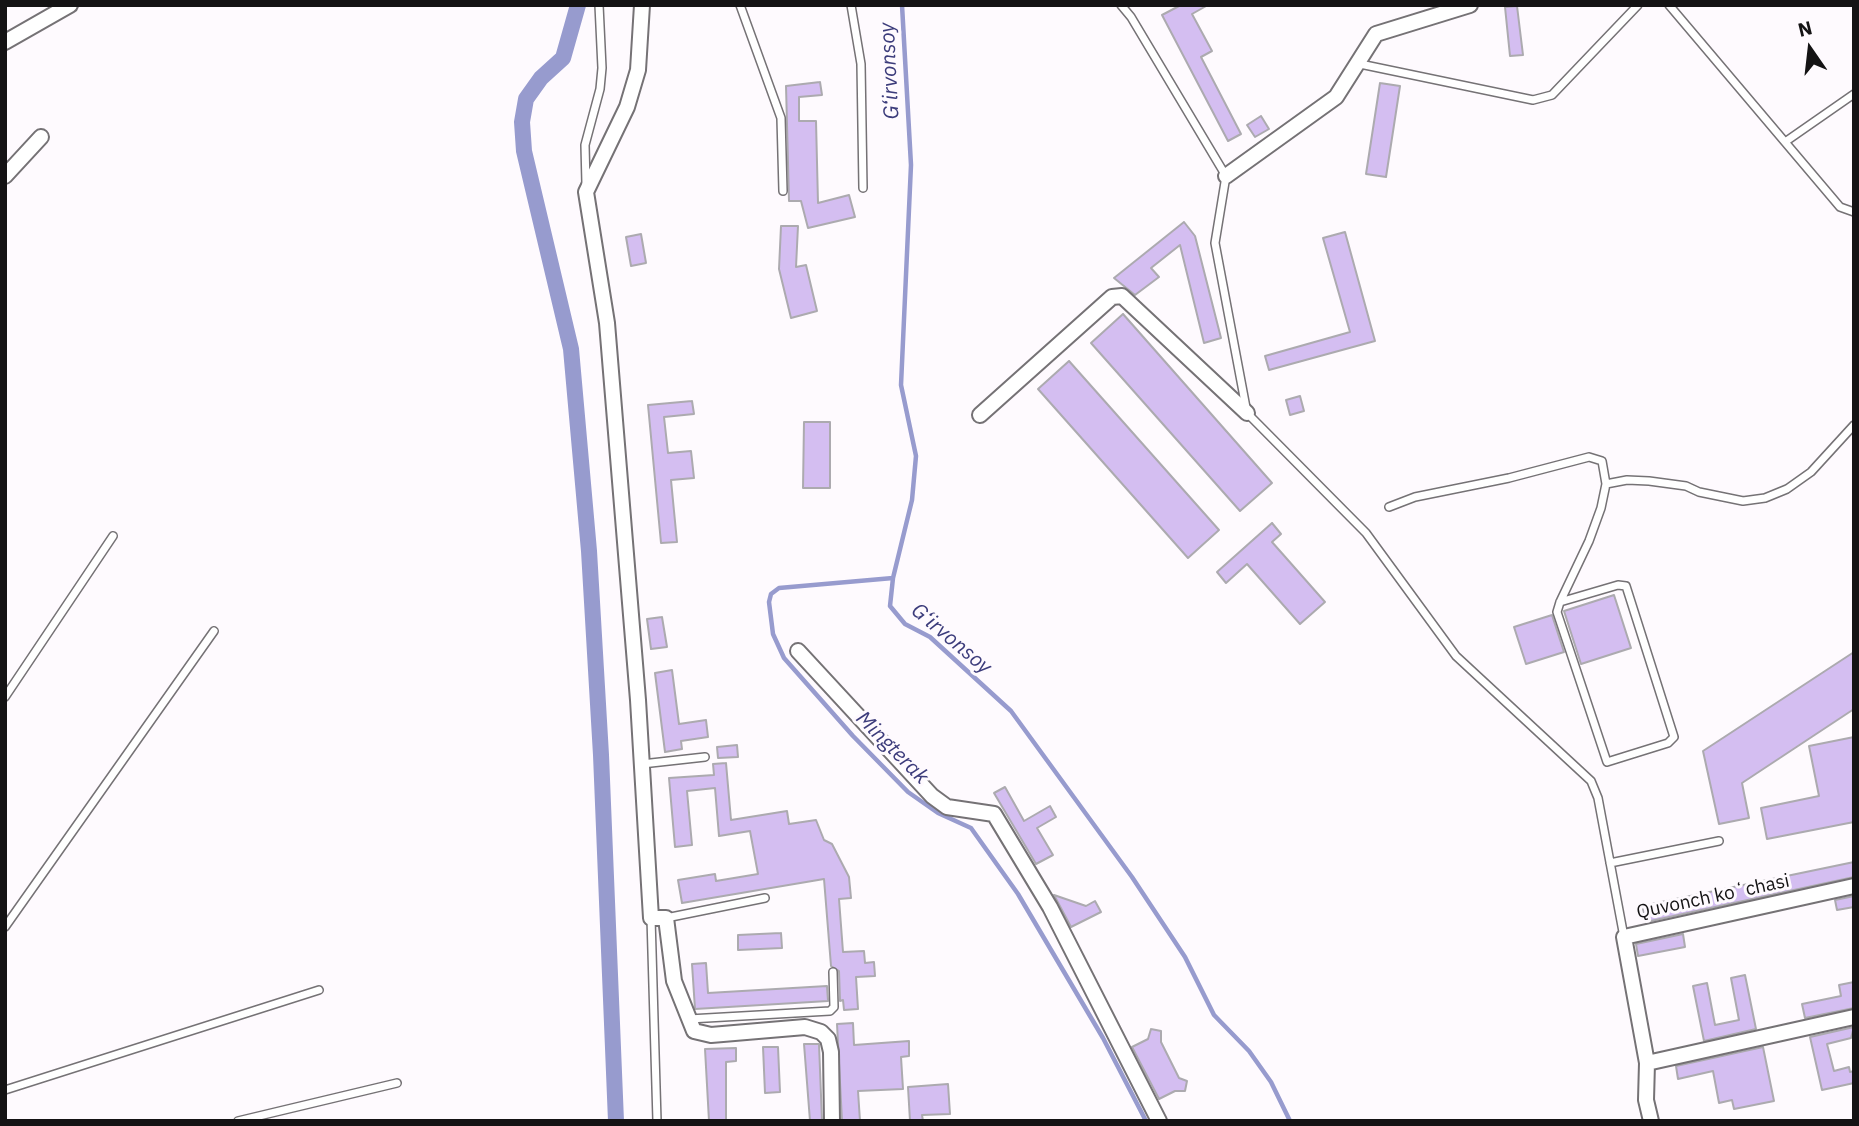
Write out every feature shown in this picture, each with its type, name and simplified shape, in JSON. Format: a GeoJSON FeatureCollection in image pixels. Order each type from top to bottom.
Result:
{"type":"FeatureCollection","features":[{"type":"Feature","properties":{"kind":"street"},"geometry":{"type":"LineString","coordinates":[[5,42],[70,5]]}},
{"type":"Feature","properties":{"kind":"street"},"geometry":{"type":"LineString","coordinates":[[642,5],[638,70],[626,107],[586,192],[607,323],[642,765],[658,918],[674,981],[694,1031],[711,1035],[805,1027],[821,1032],[828,1039],[831,1052],[832,1121]]}},
{"type":"Feature","properties":{"kind":"street"},"geometry":{"type":"LineString","coordinates":[[1226,176],[1336,97],[1360,64],[1376,34],[1384,29],[1470,5]]}},
{"type":"Feature","properties":{"kind":"street"},"geometry":{"type":"LineString","coordinates":[[5,176],[41,137]]}},
{"type":"Feature","properties":{"kind":"street"},"geometry":{"type":"LineString","coordinates":[[980,415],[1112,297],[1122,296],[1247,413]]}},
{"type":"Feature","properties":{"kind":"street"},"geometry":{"type":"LineString","coordinates":[[798,651],[932,796],[947,807],[994,814],[1050,907],[1159,1121]]}},
{"type":"Feature","properties":{"kind":"street","name":"Quvonch koʻchasi"},"geometry":{"type":"LineString","coordinates":[[1651,1121],[1646,1100],[1647,1063],[1624,937],[1854,886]]}},
{"type":"Feature","properties":{"kind":"street"},"geometry":{"type":"LineString","coordinates":[[1647,1063],[1854,1017]]}},
{"type":"Feature","properties":{"kind":"lane"},"geometry":{"type":"LineString","coordinates":[[586,192],[585,145],[600,89],[602,68],[599,5]]}},
{"type":"Feature","properties":{"kind":"lane"},"geometry":{"type":"LineString","coordinates":[[740,5],[781,118],[783,191]]}},
{"type":"Feature","properties":{"kind":"lane"},"geometry":{"type":"LineString","coordinates":[[851,5],[861,64],[863,188]]}},
{"type":"Feature","properties":{"kind":"lane"},"geometry":{"type":"LineString","coordinates":[[1121,5],[1131,17],[1226,176],[1215,243],[1247,413],[1366,533],[1456,656],[1591,781],[1598,798],[1624,937]]}},
{"type":"Feature","properties":{"kind":"lane"},"geometry":{"type":"LineString","coordinates":[[1360,64],[1506,97],[1533,100],[1552,95],[1638,5]]}},
{"type":"Feature","properties":{"kind":"lane"},"geometry":{"type":"LineString","coordinates":[[1669,5],[1840,207],[1854,212]]}},
{"type":"Feature","properties":{"kind":"lane"},"geometry":{"type":"LineString","coordinates":[[1785,142],[1854,94]]}},
{"type":"Feature","properties":{"kind":"lane"},"geometry":{"type":"LineString","coordinates":[[1606,484],[1628,480],[1649,481],[1686,486],[1699,492],[1743,500],[1765,498],[1787,489],[1811,472],[1854,425]]}},
{"type":"Feature","properties":{"kind":"lane"},"geometry":{"type":"LineString","coordinates":[[1389,507],[1415,497],[1509,478],[1589,457],[1602,461],[1606,484],[1589,541],[1560,602],[1557,612],[1607,762],[1668,743],[1674,737],[1626,586],[1618,585],[1560,602]]}},
{"type":"Feature","properties":{"kind":"lane"},"geometry":{"type":"LineString","coordinates":[[5,698],[113,536]]}},
{"type":"Feature","properties":{"kind":"lane"},"geometry":{"type":"LineString","coordinates":[[5,927],[214,631]]}},
{"type":"Feature","properties":{"kind":"lane"},"geometry":{"type":"LineString","coordinates":[[642,765],[705,757]]}},
{"type":"Feature","properties":{"kind":"lane"},"geometry":{"type":"LineString","coordinates":[[1610,863],[1719,841]]}},
{"type":"Feature","properties":{"kind":"lane"},"geometry":{"type":"LineString","coordinates":[[657,1121],[658,918],[765,898]]}},
{"type":"Feature","properties":{"kind":"lane"},"geometry":{"type":"LineString","coordinates":[[689,1019],[830,1011],[834,1007],[833,972]]}},
{"type":"Feature","properties":{"kind":"lane"},"geometry":{"type":"LineString","coordinates":[[5,1090],[319,990]]}},
{"type":"Feature","properties":{"kind":"lane"},"geometry":{"type":"LineString","coordinates":[[238,1121],[397,1083]]}},
{"type":"Feature","properties":{"kind":"building"},"geometry":{"type":"Polygon","coordinates":[[[1181,5],[1208,5],[1192,14],[1212,51],[1201,57],[1241,134],[1228,141],[1162,15],[1181,5]]]}},
{"type":"Feature","properties":{"kind":"building"},"geometry":{"type":"Polygon","coordinates":[[[1517,6],[1523,55],[1510,56],[1505,7],[1517,6]]]}},
{"type":"Feature","properties":{"kind":"building"},"geometry":{"type":"Polygon","coordinates":[[[820,82],[822,95],[799,97],[799,121],[816,121],[818,203],[849,195],[855,217],[808,228],[801,201],[789,201],[786,86],[820,82]]]}},
{"type":"Feature","properties":{"kind":"building"},"geometry":{"type":"Polygon","coordinates":[[[1380,83],[1400,86],[1386,177],[1366,174],[1380,83]]]}},
{"type":"Feature","properties":{"kind":"building"},"geometry":{"type":"Polygon","coordinates":[[[1261,116],[1269,129],[1255,137],[1247,125],[1261,116]]]}},
{"type":"Feature","properties":{"kind":"building"},"geometry":{"type":"Polygon","coordinates":[[[1184,222],[1195,236],[1221,338],[1204,343],[1180,245],[1151,268],[1159,277],[1135,295],[1114,278],[1184,222]]]}},
{"type":"Feature","properties":{"kind":"building"},"geometry":{"type":"Polygon","coordinates":[[[781,226],[798,226],[796,267],[806,265],[817,311],[791,318],[779,269],[781,226]]]}},
{"type":"Feature","properties":{"kind":"building"},"geometry":{"type":"Polygon","coordinates":[[[1345,232],[1375,341],[1269,370],[1265,356],[1350,332],[1323,238],[1345,232]]]}},
{"type":"Feature","properties":{"kind":"building"},"geometry":{"type":"Polygon","coordinates":[[[641,234],[646,263],[631,266],[626,237],[641,234]]]}},
{"type":"Feature","properties":{"kind":"building"},"geometry":{"type":"Polygon","coordinates":[[[1123,314],[1272,483],[1240,511],[1091,343],[1123,314]]]}},
{"type":"Feature","properties":{"kind":"building"},"geometry":{"type":"Polygon","coordinates":[[[1069,361],[1219,530],[1188,558],[1038,389],[1069,361]]]}},
{"type":"Feature","properties":{"kind":"building"},"geometry":{"type":"Polygon","coordinates":[[[1300,396],[1304,411],[1290,415],[1286,400],[1300,396]]]}},
{"type":"Feature","properties":{"kind":"building"},"geometry":{"type":"Polygon","coordinates":[[[692,401],[694,414],[664,417],[668,453],[691,451],[694,478],[671,480],[677,542],[661,543],[648,405],[692,401]]]}},
{"type":"Feature","properties":{"kind":"building"},"geometry":{"type":"Polygon","coordinates":[[[804,422],[830,422],[830,488],[803,488],[804,422]]]}},
{"type":"Feature","properties":{"kind":"building"},"geometry":{"type":"Polygon","coordinates":[[[1272,523],[1281,534],[1272,542],[1325,602],[1300,624],[1247,564],[1226,583],[1217,572],[1272,523]]]}},
{"type":"Feature","properties":{"kind":"building"},"geometry":{"type":"Polygon","coordinates":[[[1614,595],[1631,648],[1581,664],[1564,611],[1614,595]]]}},
{"type":"Feature","properties":{"kind":"building"},"geometry":{"type":"Polygon","coordinates":[[[1552,615],[1564,652],[1526,664],[1514,627],[1552,615]]]}},
{"type":"Feature","properties":{"kind":"building"},"geometry":{"type":"Polygon","coordinates":[[[662,617],[667,647],[651,649],[647,619],[662,617]]]}},
{"type":"Feature","properties":{"kind":"building"},"geometry":{"type":"Polygon","coordinates":[[[1854,652],[1854,709],[1742,783],[1749,818],[1719,824],[1703,751],[1854,652]]]}},
{"type":"Feature","properties":{"kind":"building"},"geometry":{"type":"Polygon","coordinates":[[[672,670],[679,724],[706,720],[708,737],[681,741],[682,749],[665,752],[655,673],[672,670]]]}},
{"type":"Feature","properties":{"kind":"building"},"geometry":{"type":"Polygon","coordinates":[[[1854,737],[1854,822],[1767,839],[1761,808],[1819,796],[1809,746],[1854,737]]]}},
{"type":"Feature","properties":{"kind":"building"},"geometry":{"type":"Polygon","coordinates":[[[737,745],[738,757],[718,758],[717,747],[737,745]]]}},
{"type":"Feature","properties":{"kind":"building"},"geometry":{"type":"Polygon","coordinates":[[[726,763],[731,820],[787,811],[789,824],[816,820],[824,840],[832,844],[849,877],[851,898],[839,899],[843,952],[864,951],[865,963],[874,962],[875,976],[856,977],[858,1009],[844,1010],[843,1000],[840,1001],[839,971],[831,966],[824,879],[682,903],[678,880],[715,874],[716,881],[758,874],[750,831],[719,836],[715,788],[687,791],[692,845],[675,847],[669,778],[714,775],[713,764],[726,763]]]}},
{"type":"Feature","properties":{"kind":"building"},"geometry":{"type":"Polygon","coordinates":[[[1005,787],[1024,821],[1050,806],[1056,817],[1037,828],[1053,855],[1036,864],[994,793],[1005,787]]]}},
{"type":"Feature","properties":{"kind":"building"},"geometry":{"type":"Polygon","coordinates":[[[1854,862],[1854,877],[1646,922],[1642,906],[1854,862]]]}},
{"type":"Feature","properties":{"kind":"building"},"geometry":{"type":"Polygon","coordinates":[[[1054,895],[1086,906],[1095,901],[1101,912],[1071,927],[1054,895]]]}},
{"type":"Feature","properties":{"kind":"building"},"geometry":{"type":"Polygon","coordinates":[[[1854,896],[1854,907],[1837,910],[1835,900],[1854,896]]]}},
{"type":"Feature","properties":{"kind":"building"},"geometry":{"type":"Polygon","coordinates":[[[781,933],[782,948],[738,950],[738,935],[781,933]]]}},
{"type":"Feature","properties":{"kind":"building"},"geometry":{"type":"Polygon","coordinates":[[[1683,934],[1685,947],[1638,956],[1636,944],[1683,934]]]}},
{"type":"Feature","properties":{"kind":"building"},"geometry":{"type":"Polygon","coordinates":[[[706,963],[708,993],[827,986],[828,1001],[695,1009],[692,964],[706,963]]]}},
{"type":"Feature","properties":{"kind":"building"},"geometry":{"type":"Polygon","coordinates":[[[1745,975],[1756,1029],[1704,1041],[1693,986],[1707,983],[1715,1025],[1739,1020],[1731,978],[1745,975]]]}},
{"type":"Feature","properties":{"kind":"building"},"geometry":{"type":"Polygon","coordinates":[[[1854,982],[1854,1008],[1805,1018],[1802,1004],[1841,996],[1839,985],[1854,982]]]}},
{"type":"Feature","properties":{"kind":"building"},"geometry":{"type":"Polygon","coordinates":[[[853,1023],[854,1045],[909,1041],[909,1056],[901,1057],[903,1089],[858,1091],[860,1121],[842,1121],[837,1024],[853,1023]]]}},
{"type":"Feature","properties":{"kind":"building"},"geometry":{"type":"Polygon","coordinates":[[[1854,1027],[1851,1038],[1827,1044],[1834,1071],[1849,1067],[1850,1072],[1854,1071],[1854,1083],[1822,1090],[1810,1037],[1854,1027]]]}},
{"type":"Feature","properties":{"kind":"building"},"geometry":{"type":"Polygon","coordinates":[[[1151,1029],[1161,1031],[1161,1042],[1179,1078],[1187,1081],[1185,1091],[1175,1091],[1159,1099],[1132,1047],[1148,1039],[1151,1029]]]}},
{"type":"Feature","properties":{"kind":"building"},"geometry":{"type":"Polygon","coordinates":[[[804,1044],[819,1044],[822,1121],[810,1121],[804,1044]]]}},
{"type":"Feature","properties":{"kind":"building"},"geometry":{"type":"Polygon","coordinates":[[[763,1047],[778,1047],[780,1092],[765,1093],[763,1047]]]}},
{"type":"Feature","properties":{"kind":"building"},"geometry":{"type":"Polygon","coordinates":[[[1763,1047],[1774,1101],[1734,1109],[1732,1100],[1719,1103],[1713,1071],[1678,1079],[1676,1066],[1763,1047]]]}},
{"type":"Feature","properties":{"kind":"building"},"geometry":{"type":"Polygon","coordinates":[[[736,1048],[736,1061],[726,1062],[726,1121],[709,1121],[705,1049],[736,1048]]]}},
{"type":"Feature","properties":{"kind":"building"},"geometry":{"type":"Polygon","coordinates":[[[948,1084],[950,1114],[922,1115],[923,1121],[910,1121],[908,1087],[948,1084]]]}},
{"type":"Feature","properties":{"kind":"waterway"},"geometry":{"type":"LineString","coordinates":[[578,5],[563,58],[541,78],[526,99],[522,122],[524,151],[571,349],[589,551],[601,755],[616,1121]]}},
{"type":"Feature","properties":{"kind":"waterway","name":"G‘irvonsoy"},"geometry":{"type":"LineString","coordinates":[[902,5],[911,165],[901,385],[916,456],[912,500],[893,578],[890,606],[905,624],[930,637],[1011,711],[1132,877],[1185,957],[1214,1015],[1249,1051],[1271,1082],[1290,1121]]}},
{"type":"Feature","properties":{"kind":"waterway","name":"Mingterak"},"geometry":{"type":"LineString","coordinates":[[893,578],[779,588],[771,594],[769,602],[773,634],[784,658],[853,736],[908,792],[938,813],[971,828],[1018,894],[1103,1038],[1146,1121]]}}]}
